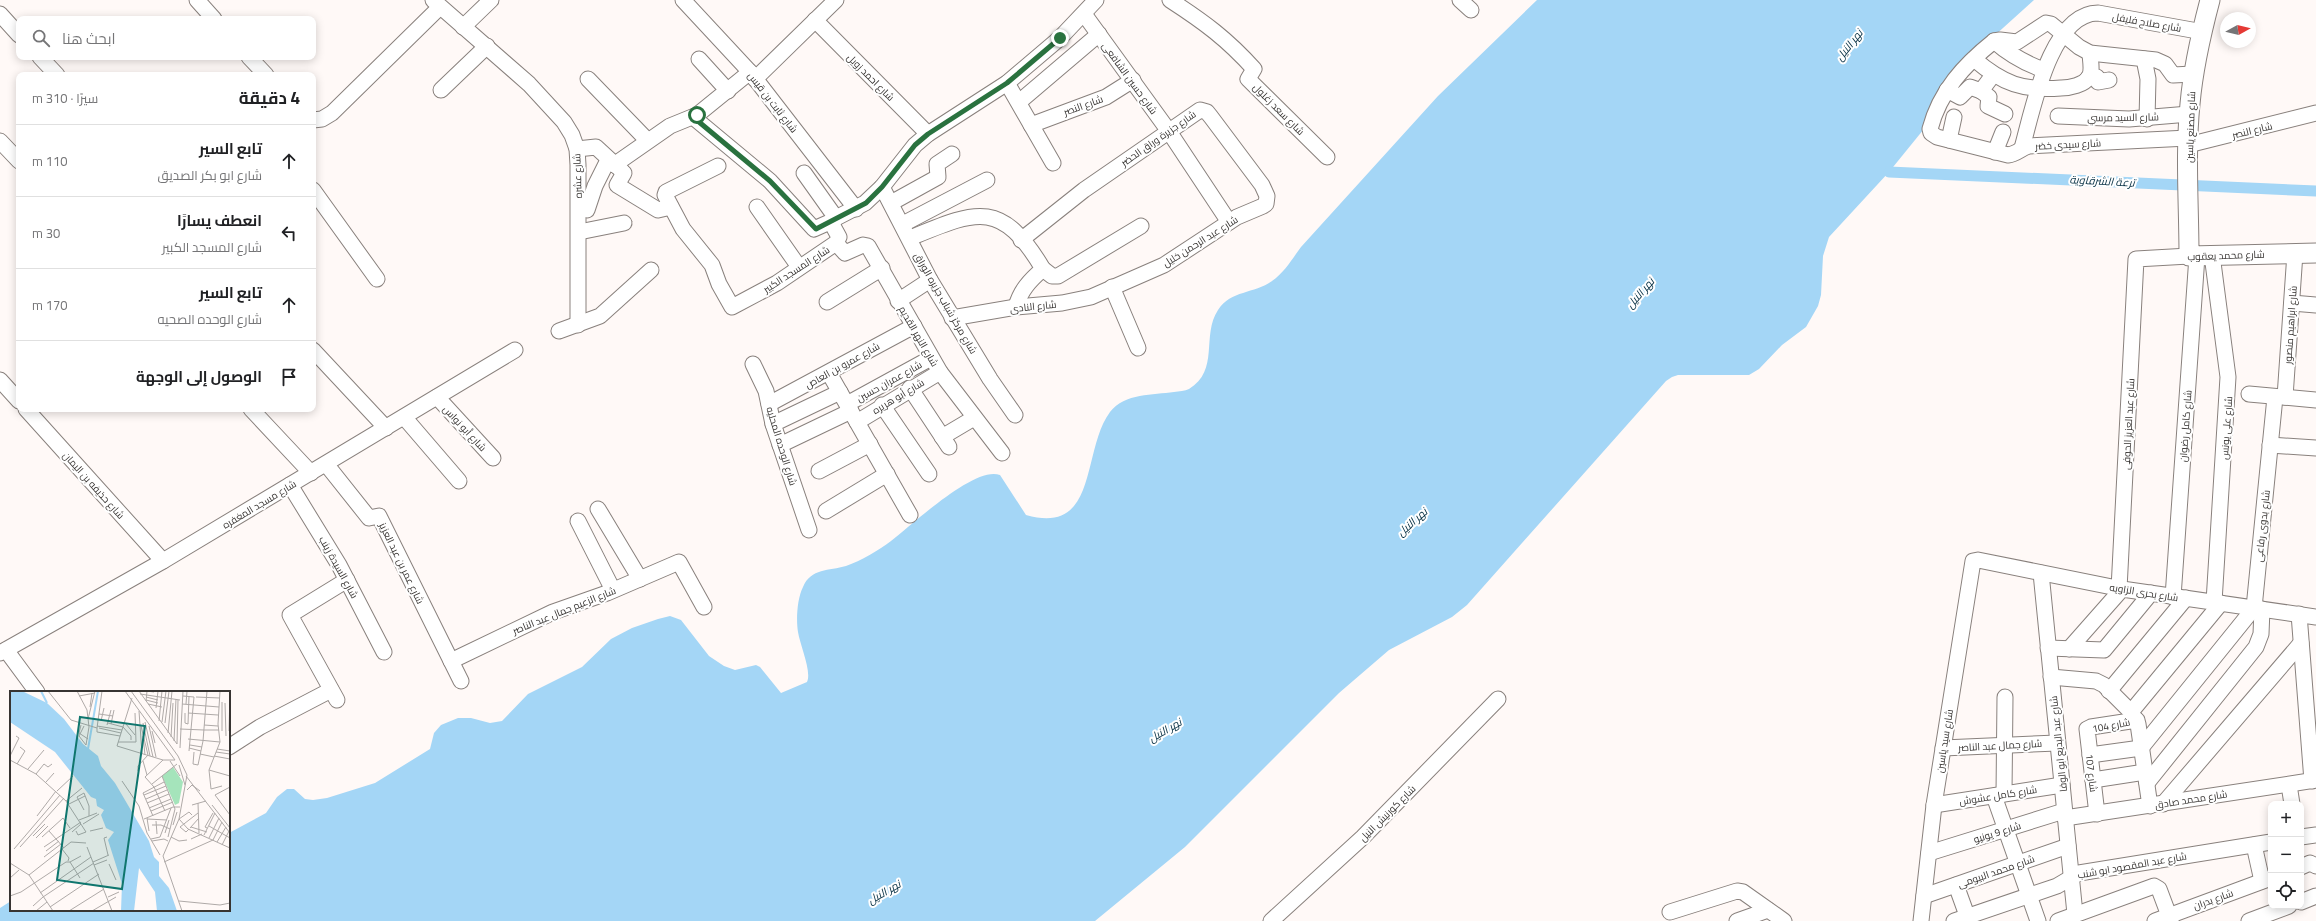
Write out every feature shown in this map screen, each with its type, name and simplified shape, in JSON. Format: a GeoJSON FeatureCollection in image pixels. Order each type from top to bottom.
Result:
{"type":"FeatureCollection","features":[{"type":"Feature","properties":{"kind":"main road","name":"شارع مصنع ياسين"},"geometry":{"type":"LineString","coordinates":[[2199,256],[2189,216],[2189,114],[2193,74],[2210,0]]}},
{"type":"Feature","properties":{"kind":"main road","name":"شارع محمد يعقوب"},"geometry":{"type":"LineString","coordinates":[[2199,256],[2316,253]]}},
{"type":"Feature","properties":{"kind":"street"},"geometry":{"type":"LineString","coordinates":[[197,0],[211,16]]}},
{"type":"Feature","properties":{"kind":"street"},"geometry":{"type":"LineString","coordinates":[[462,27],[491,0]]}},
{"type":"Feature","properties":{"kind":"street","name":"شارع ثابت بن قيس"},"geometry":{"type":"LineString","coordinates":[[683,0],[753,75],[856,209]]}},
{"type":"Feature","properties":{"kind":"street"},"geometry":{"type":"LineString","coordinates":[[587,210],[595,186],[619,169],[647,140],[670,126],[693,117],[728,91],[753,75],[836,0]]}},
{"type":"Feature","properties":{"kind":"street"},"geometry":{"type":"LineString","coordinates":[[693,117],[770,181],[814,229],[856,209],[882,187],[903,157],[928,134],[1007,83],[1060,38],[1096,0]]}},
{"type":"Feature","properties":{"kind":"street","name":"شارع سعد زغلول"},"geometry":{"type":"LineString","coordinates":[[1170,0],[1222,36],[1254,69],[1248,79],[1327,157]]}},
{"type":"Feature","properties":{"kind":"street"},"geometry":{"type":"LineString","coordinates":[[316,119],[332,113],[437,3]]}},
{"type":"Feature","properties":{"kind":"street","name":"شارع عشره"},"geometry":{"type":"LineString","coordinates":[[437,3],[462,27],[487,46],[529,84],[564,122],[572,135],[576,149],[579,232],[578,325]]}},
{"type":"Feature","properties":{"kind":"street","name":"شارع صلاح فليفل"},"geometry":{"type":"LineString","coordinates":[[2064,34],[2077,20],[2090,13],[2203,32]]}},
{"type":"Feature","properties":{"kind":"street"},"geometry":{"type":"LineString","coordinates":[[0,14],[16,32]]}},
{"type":"Feature","properties":{"kind":"street","name":"شارع حسين الشافعى"},"geometry":{"type":"LineString","coordinates":[[1084,14],[1168,130],[1229,222]]}},
{"type":"Feature","properties":{"kind":"street","name":"شارع احمد زويل"},"geometry":{"type":"LineString","coordinates":[[815,20],[928,134]]}},
{"type":"Feature","properties":{"kind":"street"},"geometry":{"type":"LineString","coordinates":[[2005,114],[1988,106],[1989,97],[1981,91],[1970,87],[1960,98],[1947,90],[1965,66],[1994,41],[2000,40],[2017,42],[2044,23],[2051,24],[2079,47],[2090,53],[2161,61],[2173,75],[2193,74]]}},
{"type":"Feature","properties":{"kind":"street"},"geometry":{"type":"LineString","coordinates":[[1018,102],[1099,34]]}},
{"type":"Feature","properties":{"kind":"street"},"geometry":{"type":"LineString","coordinates":[[2022,148],[2044,70],[2064,34]]}},
{"type":"Feature","properties":{"kind":"street"},"geometry":{"type":"LineString","coordinates":[[1994,41],[2015,58],[2044,70]]}},
{"type":"Feature","properties":{"kind":"street"},"geometry":{"type":"LineString","coordinates":[[441,90],[487,46]]}},
{"type":"Feature","properties":{"kind":"street"},"geometry":{"type":"LineString","coordinates":[[2088,78],[2090,53]]}},
{"type":"Feature","properties":{"kind":"street"},"geometry":{"type":"LineString","coordinates":[[699,59],[728,91]]}},
{"type":"Feature","properties":{"kind":"street"},"geometry":{"type":"LineString","coordinates":[[1974,59],[1993,75],[2014,86],[2038,90],[2073,87],[2088,78],[2097,77],[2098,82],[2109,80]]}},
{"type":"Feature","properties":{"kind":"street"},"geometry":{"type":"LineString","coordinates":[[2144,59],[2149,98],[2147,119]]}},
{"type":"Feature","properties":{"kind":"street"},"geometry":{"type":"LineString","coordinates":[[43,60],[53,72]]}},
{"type":"Feature","properties":{"kind":"street"},"geometry":{"type":"LineString","coordinates":[[252,60],[263,72]]}},
{"type":"Feature","properties":{"kind":"street"},"geometry":{"type":"LineString","coordinates":[[1981,91],[1993,75]]}},
{"type":"Feature","properties":{"kind":"street"},"geometry":{"type":"LineString","coordinates":[[588,79],[647,140]]}},
{"type":"Feature","properties":{"kind":"street","name":"شارع النصر"},"geometry":{"type":"LineString","coordinates":[[1031,124],[1106,97],[1132,80]]}},
{"type":"Feature","properties":{"kind":"street"},"geometry":{"type":"LineString","coordinates":[[1007,83],[1053,162]]}},
{"type":"Feature","properties":{"kind":"street","name":"شارع سيدى خضر"},"geometry":{"type":"LineString","coordinates":[[1947,90],[1935,112],[1931,133],[1949,140],[1995,152],[2014,155],[2022,148],[2130,141],[2188,142]]}},
{"type":"Feature","properties":{"kind":"street","name":"شارع جزيرة وراق الحضر"},"geometry":{"type":"LineString","coordinates":[[1021,240],[1084,190],[1195,111],[1203,110],[1207,112],[1266,191],[1266,204]]}},
{"type":"Feature","properties":{"kind":"street","name":"شارع السيد مرسي"},"geometry":{"type":"LineString","coordinates":[[2058,116],[2147,119],[2189,114]]}},
{"type":"Feature","properties":{"kind":"street"},"geometry":{"type":"LineString","coordinates":[[1949,140],[1954,117]]}},
{"type":"Feature","properties":{"kind":"street","name":"شارع النصر"},"geometry":{"type":"LineString","coordinates":[[2188,142],[2312,118]]}},
{"type":"Feature","properties":{"kind":"street"},"geometry":{"type":"LineString","coordinates":[[2129,119],[2130,141]]}},
{"type":"Feature","properties":{"kind":"street"},"geometry":{"type":"LineString","coordinates":[[1995,152],[2003,132]]}},
{"type":"Feature","properties":{"kind":"street"},"geometry":{"type":"LineString","coordinates":[[0,141],[16,158]]}},
{"type":"Feature","properties":{"kind":"street"},"geometry":{"type":"LineString","coordinates":[[576,149],[596,147],[619,169]]}},
{"type":"Feature","properties":{"kind":"street"},"geometry":{"type":"LineString","coordinates":[[891,203],[938,177],[937,164],[952,154]]}},
{"type":"Feature","properties":{"kind":"street"},"geometry":{"type":"LineString","coordinates":[[619,169],[617,185],[658,210],[671,207],[665,196],[666,192],[718,166]]}},
{"type":"Feature","properties":{"kind":"street"},"geometry":{"type":"LineString","coordinates":[[804,173],[834,219]]}},
{"type":"Feature","properties":{"kind":"street"},"geometry":{"type":"LineString","coordinates":[[903,224],[987,180]]}},
{"type":"Feature","properties":{"kind":"street","name":"شارع مركز شباب جزيره الوراق"},"geometry":{"type":"LineString","coordinates":[[882,187],[903,224],[930,280],[952,318],[990,379],[1015,415]]}},
{"type":"Feature","properties":{"kind":"street"},"geometry":{"type":"LineString","coordinates":[[316,194],[377,279]]}},
{"type":"Feature","properties":{"kind":"street","name":"شارع عبد الرحمن خليل"},"geometry":{"type":"LineString","coordinates":[[1112,287],[1164,265],[1190,250],[1229,222],[1266,204]]}},
{"type":"Feature","properties":{"kind":"street","name":"شارع المسجد الكبير"},"geometry":{"type":"LineString","coordinates":[[671,207],[689,238],[712,265],[732,307],[777,282],[836,243],[839,237],[834,219]]}},
{"type":"Feature","properties":{"kind":"street"},"geometry":{"type":"LineString","coordinates":[[757,207],[799,267]]}},
{"type":"Feature","properties":{"kind":"street"},"geometry":{"type":"LineString","coordinates":[[910,238],[960,218],[976,215],[996,218],[1008,226],[1021,240],[1043,269],[1052,276],[1058,276],[1141,226]]}},
{"type":"Feature","properties":{"kind":"street"},"geometry":{"type":"LineString","coordinates":[[579,232],[624,223]]}},
{"type":"Feature","properties":{"kind":"street","name":"شارع النهر القديم"},"geometry":{"type":"LineString","coordinates":[[836,243],[846,253],[863,245],[868,246],[882,268],[898,301],[940,372],[1002,453]]}},
{"type":"Feature","properties":{"kind":"street","name":"شارع ابراهيم منصور"},"geometry":{"type":"LineString","coordinates":[[2280,397],[2292,303],[2295,253]]}},
{"type":"Feature","properties":{"kind":"street","name":"شارع محمد يعقوب"},"geometry":{"type":"LineString","coordinates":[[2136,259],[2199,256]]}},
{"type":"Feature","properties":{"kind":"street","name":"شارع كامل رضوان"},"geometry":{"type":"LineString","coordinates":[[2179,598],[2199,256]]}},
{"type":"Feature","properties":{"kind":"street","name":"شارع على يونس"},"geometry":{"type":"LineString","coordinates":[[2199,256],[2228,377],[2217,603]]}},
{"type":"Feature","properties":{"kind":"street","name":"شارع عبد العزيز الحوفى"},"geometry":{"type":"LineString","coordinates":[[2121,589],[2136,259]]}},
{"type":"Feature","properties":{"kind":"street"},"geometry":{"type":"LineString","coordinates":[[827,302],[882,268]]}},
{"type":"Feature","properties":{"kind":"street"},"geometry":{"type":"LineString","coordinates":[[1016,307],[1019,295],[1025,286],[1043,269]]}},
{"type":"Feature","properties":{"kind":"street"},"geometry":{"type":"LineString","coordinates":[[559,331],[600,316],[651,270]]}},
{"type":"Feature","properties":{"kind":"street"},"geometry":{"type":"LineString","coordinates":[[898,301],[930,280]]}},
{"type":"Feature","properties":{"kind":"street"},"geometry":{"type":"LineString","coordinates":[[1112,287],[1138,348]]}},
{"type":"Feature","properties":{"kind":"street","name":"شارع النادى"},"geometry":{"type":"LineString","coordinates":[[952,318],[1016,307],[1075,301],[1112,287]]}},
{"type":"Feature","properties":{"kind":"street"},"geometry":{"type":"LineString","coordinates":[[2292,303],[2316,305]]}},
{"type":"Feature","properties":{"kind":"street","name":"شارع عمرو بن العاص"},"geometry":{"type":"LineString","coordinates":[[769,404],[914,326]]}},
{"type":"Feature","properties":{"kind":"street","name":"شارع مسجد المغفره"},"geometry":{"type":"LineString","coordinates":[[3,651],[163,561],[311,474],[515,350]]}},
{"type":"Feature","properties":{"kind":"street"},"geometry":{"type":"LineString","coordinates":[[316,353],[386,428]]}},
{"type":"Feature","properties":{"kind":"street","name":"شارع عمران حسين"},"geometry":{"type":"LineString","coordinates":[[773,424],[848,407],[931,358]]}},
{"type":"Feature","properties":{"kind":"street","name":"شارع الوحده المحليه"},"geometry":{"type":"LineString","coordinates":[[753,364],[766,391],[773,424],[809,530]]}},
{"type":"Feature","properties":{"kind":"street","name":"شارع أبو هريره"},"geometry":{"type":"LineString","coordinates":[[848,407],[882,406],[910,388],[940,372]]}},
{"type":"Feature","properties":{"kind":"street"},"geometry":{"type":"LineString","coordinates":[[829,373],[910,515]]}},
{"type":"Feature","properties":{"kind":"street"},"geometry":{"type":"LineString","coordinates":[[0,380],[16,398]]}},
{"type":"Feature","properties":{"kind":"street"},"geometry":{"type":"LineString","coordinates":[[910,388],[946,442],[974,418]]}},
{"type":"Feature","properties":{"kind":"street"},"geometry":{"type":"LineString","coordinates":[[2250,394],[2316,400]]}},
{"type":"Feature","properties":{"kind":"street","name":"شارع أبو نواس"},"geometry":{"type":"LineString","coordinates":[[437,397],[493,458]]}},
{"type":"Feature","properties":{"kind":"street","name":"شارع بدوى رفاعى"},"geometry":{"type":"LineString","coordinates":[[2146,777],[2256,647],[2261,634],[2258,608],[2270,445],[2280,397]]}},
{"type":"Feature","properties":{"kind":"street"},"geometry":{"type":"LineString","coordinates":[[882,406],[929,474]]}},
{"type":"Feature","properties":{"kind":"street"},"geometry":{"type":"LineString","coordinates":[[780,445],[848,407]]}},
{"type":"Feature","properties":{"kind":"street","name":"شارع حذيفه بن اليمان"},"geometry":{"type":"LineString","coordinates":[[29,412],[163,561]]}},
{"type":"Feature","properties":{"kind":"street"},"geometry":{"type":"LineString","coordinates":[[254,412],[311,474]]}},
{"type":"Feature","properties":{"kind":"street"},"geometry":{"type":"LineString","coordinates":[[404,417],[459,480]]}},
{"type":"Feature","properties":{"kind":"street"},"geometry":{"type":"LineString","coordinates":[[819,471],[870,444]]}},
{"type":"Feature","properties":{"kind":"street"},"geometry":{"type":"LineString","coordinates":[[2270,445],[2316,448]]}},
{"type":"Feature","properties":{"kind":"street","name":"شارع عمر بن عبد العزيز"},"geometry":{"type":"LineString","coordinates":[[326,464],[369,518],[378,516],[461,681]]}},
{"type":"Feature","properties":{"kind":"street"},"geometry":{"type":"LineString","coordinates":[[826,511],[887,474]]}},
{"type":"Feature","properties":{"kind":"street","name":"شارع السيدة زينب"},"geometry":{"type":"LineString","coordinates":[[290,486],[347,580],[384,652]]}},
{"type":"Feature","properties":{"kind":"street"},"geometry":{"type":"LineString","coordinates":[[598,508],[640,579]]}},
{"type":"Feature","properties":{"kind":"street"},"geometry":{"type":"LineString","coordinates":[[578,521],[613,590]]}},
{"type":"Feature","properties":{"kind":"street","name":"شارع بحرى الزاويه"},"geometry":{"type":"LineString","coordinates":[[1973,561],[1978,560],[2121,589],[2316,617]]}},
{"type":"Feature","properties":{"kind":"street","name":"شارع سيد ياسين"},"geometry":{"type":"LineString","coordinates":[[1921,921],[1934,805],[1973,561]]}},
{"type":"Feature","properties":{"kind":"street","name":"شارع الزعيم جمال عبد الناصر"},"geometry":{"type":"LineString","coordinates":[[451,661],[553,612],[613,590],[679,562],[704,607]]}},
{"type":"Feature","properties":{"kind":"street","name":"شارع عبد البديع ابو الوفا"},"geometry":{"type":"LineString","coordinates":[[2041,574],[2074,914]]}},
{"type":"Feature","properties":{"kind":"street"},"geometry":{"type":"LineString","coordinates":[[230,746],[260,727],[334,695],[290,615],[347,580]]}},
{"type":"Feature","properties":{"kind":"street"},"geometry":{"type":"LineString","coordinates":[[2069,649],[2121,589]]}},
{"type":"Feature","properties":{"kind":"street"},"geometry":{"type":"LineString","coordinates":[[2048,648],[2104,650],[2151,593]]}},
{"type":"Feature","properties":{"kind":"street"},"geometry":{"type":"LineString","coordinates":[[2109,691],[2179,598]]}},
{"type":"Feature","properties":{"kind":"street"},"geometry":{"type":"LineString","coordinates":[[2134,716],[2217,603]]}},
{"type":"Feature","properties":{"kind":"street"},"geometry":{"type":"LineString","coordinates":[[2090,755],[2141,748],[2258,608]]}},
{"type":"Feature","properties":{"kind":"street"},"geometry":{"type":"LineString","coordinates":[[2299,614],[2314,781]]}},
{"type":"Feature","properties":{"kind":"street"},"geometry":{"type":"LineString","coordinates":[[2051,677],[2096,681],[2109,691],[2134,716],[2146,777],[2156,805],[2301,643]]}},
{"type":"Feature","properties":{"kind":"street"},"geometry":{"type":"LineString","coordinates":[[3,651],[36,691]]}},
{"type":"Feature","properties":{"kind":"street"},"geometry":{"type":"LineString","coordinates":[[2005,696],[2004,745],[1999,795],[2005,829],[2038,921]]}},
{"type":"Feature","properties":{"kind":"street","name":"شارع كورنيش النيل"},"geometry":{"type":"LineString","coordinates":[[1271,921],[1363,837],[1498,699]]}},
{"type":"Feature","properties":{"kind":"street","name":"شارع 104"},"geometry":{"type":"LineString","coordinates":[[2087,732],[2091,726],[2134,716]]}},
{"type":"Feature","properties":{"kind":"street","name":"شارع 107"},"geometry":{"type":"LineString","coordinates":[[2087,732],[2098,814]]}},
{"type":"Feature","properties":{"kind":"street","name":"شارع جمال عبد الناصر"},"geometry":{"type":"LineString","coordinates":[[1943,748],[2058,742]]}},
{"type":"Feature","properties":{"kind":"street"},"geometry":{"type":"LineString","coordinates":[[2093,780],[2146,777]]}},
{"type":"Feature","properties":{"kind":"street","name":"شارع محمد صادق"},"geometry":{"type":"LineString","coordinates":[[2065,815],[2098,814],[2314,781]]}},
{"type":"Feature","properties":{"kind":"street","name":"شارع كامل عشوش"},"geometry":{"type":"LineString","coordinates":[[1934,805],[2062,785]]}},
{"type":"Feature","properties":{"kind":"street"},"geometry":{"type":"LineString","coordinates":[[2289,785],[2292,801]]}},
{"type":"Feature","properties":{"kind":"street","name":"شارع 9 يونيو"},"geometry":{"type":"LineString","coordinates":[[1929,853],[2005,829],[2065,815]]}},
{"type":"Feature","properties":{"kind":"street"},"geometry":{"type":"LineString","coordinates":[[2304,837],[2316,835]]}},
{"type":"Feature","properties":{"kind":"street","name":"شارع عبد المقصود ابو شنب"},"geometry":{"type":"LineString","coordinates":[[1964,919],[2057,886],[2071,876],[2079,873],[2268,843]]}},
{"type":"Feature","properties":{"kind":"street"},"geometry":{"type":"LineString","coordinates":[[2254,845],[2267,880]]}},
{"type":"Feature","properties":{"kind":"street","name":"شارع محمد البيومى"},"geometry":{"type":"LineString","coordinates":[[1924,896],[2068,846]]}},
{"type":"Feature","properties":{"kind":"street"},"geometry":{"type":"LineString","coordinates":[[2304,866],[2310,863],[2316,866]]}},
{"type":"Feature","properties":{"kind":"street","name":"شارع بدران"},"geometry":{"type":"LineString","coordinates":[[2155,921],[2170,918],[2267,880]]}},
{"type":"Feature","properties":{"kind":"street"},"geometry":{"type":"LineString","coordinates":[[1956,885],[1964,919]]}},
{"type":"Feature","properties":{"kind":"street"},"geometry":{"type":"LineString","coordinates":[[2058,921],[2150,886],[2154,886],[2159,889],[2170,918]]}},
{"type":"Feature","properties":{"kind":"street"},"geometry":{"type":"LineString","coordinates":[[1677,914],[1737,891],[1743,892],[1784,921]]}},
{"type":"Feature","properties":{"kind":"street"},"geometry":{"type":"LineString","coordinates":[[2304,901],[2316,896]]}},
{"type":"Feature","properties":{"kind":"street"},"geometry":{"type":"LineString","coordinates":[[2249,921],[2282,909]]}},
{"type":"Feature","properties":{"kind":"street"},"geometry":{"type":"LineString","coordinates":[[1737,921],[1768,910]]}},
{"type":"Feature","properties":{"kind":"water","name":"نهر النيل"},"geometry":{"type":"Polygon","coordinates":[[[1537,0],[2034,0],[1962,65],[1928,124],[1889,172],[1829,237],[1823,256],[1821,295],[1818,306],[1806,327],[1782,345],[1759,369],[1749,375],[1678,375],[1666,381],[1467,605],[1452,617],[1389,650],[1339,693],[1185,847],[1095,921],[0,921],[0,908],[10,902],[10,911],[230,911],[230,832],[266,813],[277,797],[287,789],[294,789],[305,799],[313,800],[327,798],[375,783],[430,749],[434,733],[441,725],[458,718],[471,718],[490,723],[502,721],[528,694],[582,667],[611,639],[632,628],[658,619],[670,616],[681,620],[709,656],[724,666],[735,670],[756,665],[760,667],[781,693],[807,682],[808,672],[798,632],[797,616],[801,592],[806,581],[811,576],[821,571],[846,566],[870,555],[891,541],[928,510],[960,487],[989,474],[1000,475],[1026,515],[1049,518],[1066,513],[1077,502],[1084,486],[1101,428],[1110,412],[1123,401],[1131,398],[1186,390],[1198,381],[1204,372],[1207,363],[1213,320],[1223,304],[1236,295],[1265,285],[1281,274],[1301,247],[1438,96],[1537,0]]]}},
{"type":"Feature","properties":{"kind":"waterway","name":"ترعة الشرقاوية"},"geometry":{"type":"LineString","coordinates":[[1889,172],[2316,191]]}},
{"type":"Feature","properties":{"kind":"route"},"geometry":{"type":"LineString","coordinates":[[697,115],[693,117],[770,181],[814,229],[816,229],[828,221],[832,221],[866,203],[882,187],[903,157],[915,145],[928,134],[1007,83],[1060,38]]}}]}
